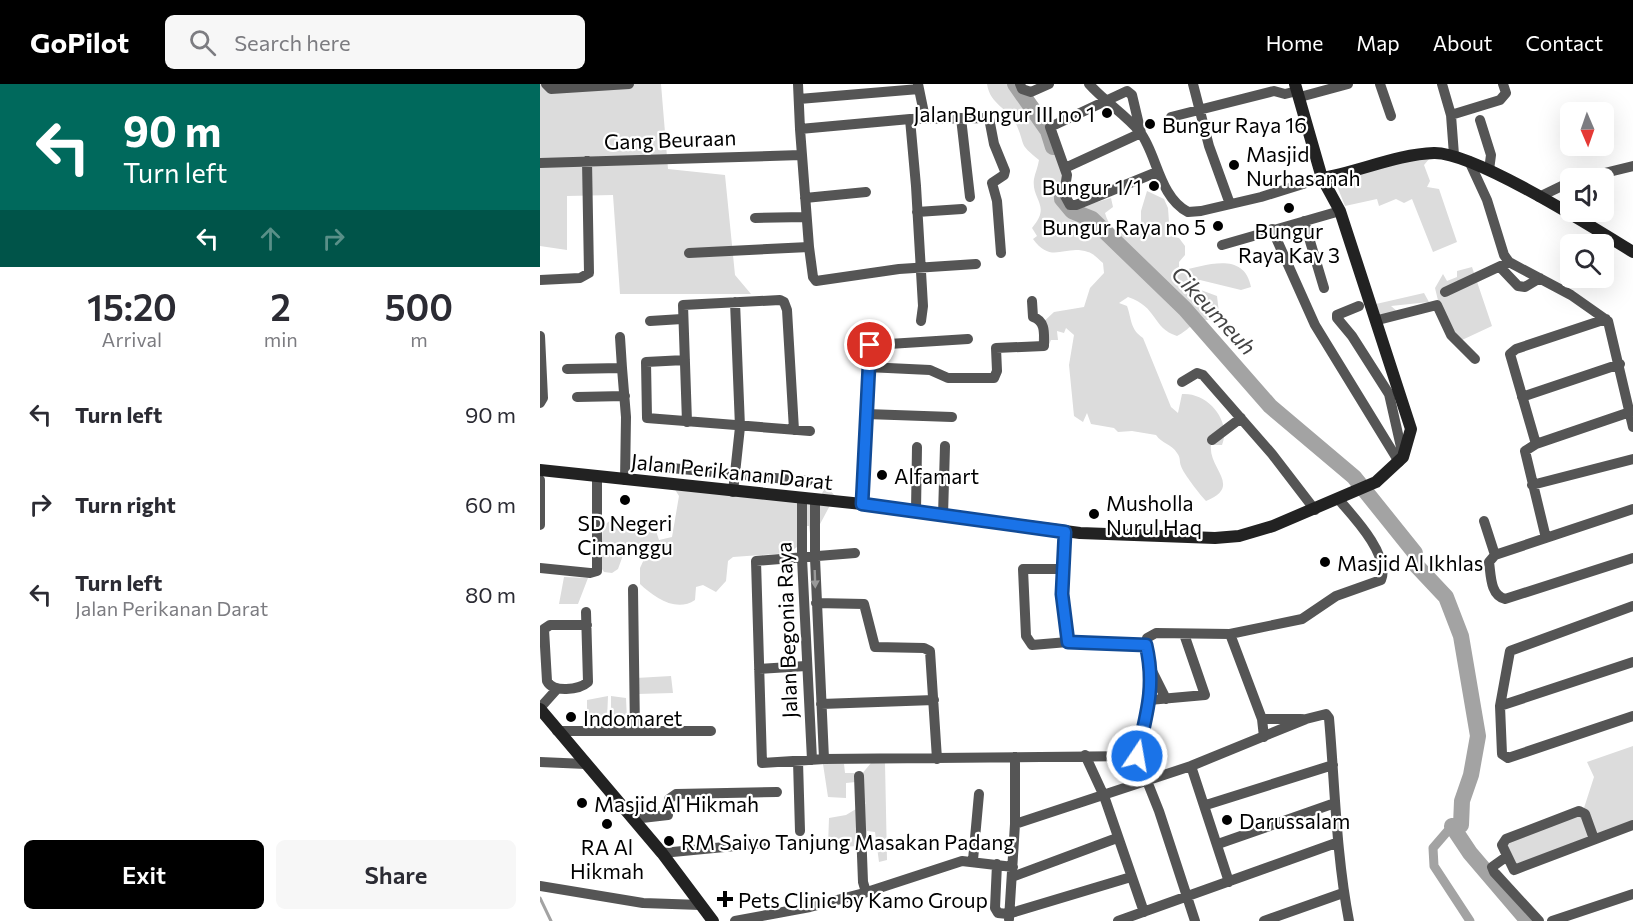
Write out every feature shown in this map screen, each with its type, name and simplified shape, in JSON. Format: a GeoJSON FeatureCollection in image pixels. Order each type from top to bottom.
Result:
{"type":"FeatureCollection","features":[{"type":"Feature","properties":{"kind":"street"},"geometry":{"type":"LineString","coordinates":[[546,84],[551,89],[629,84]]}},
{"type":"Feature","properties":{"kind":"street"},"geometry":{"type":"LineString","coordinates":[[798,84],[806,217],[813,277],[816,281],[919,268],[976,264]]}},
{"type":"Feature","properties":{"kind":"street"},"geometry":{"type":"LineString","coordinates":[[1020,84],[1022,89],[1031,92],[1049,84]]}},
{"type":"Feature","properties":{"kind":"street"},"geometry":{"type":"LineString","coordinates":[[1089,84],[1104,101],[1141,133]]}},
{"type":"Feature","properties":{"kind":"street"},"geometry":{"type":"LineString","coordinates":[[1193,84],[1199,110],[1230,204]]}},
{"type":"Feature","properties":{"kind":"street"},"geometry":{"type":"LineString","coordinates":[[1171,117],[1274,91],[1285,94],[1348,84]]}},
{"type":"Feature","properties":{"kind":"street"},"geometry":{"type":"LineString","coordinates":[[1380,84],[1391,116]]}},
{"type":"Feature","properties":{"kind":"street"},"geometry":{"type":"LineString","coordinates":[[1442,84],[1451,116],[1454,155]]}},
{"type":"Feature","properties":{"kind":"street"},"geometry":{"type":"LineString","coordinates":[[1451,116],[1500,100],[1506,93],[1503,84]]}},
{"type":"Feature","properties":{"kind":"street"},"geometry":{"type":"LineString","coordinates":[[799,99],[918,86],[925,118]]}},
{"type":"Feature","properties":{"kind":"street"},"geometry":{"type":"LineString","coordinates":[[1297,91],[1322,178],[1340,211],[1378,320],[1411,429],[1401,459]]}},
{"type":"Feature","properties":{"kind":"street"},"geometry":{"type":"LineString","coordinates":[[1156,172],[1076,205],[1070,205],[1064,195],[1068,180],[1065,168],[1050,127],[1104,101],[1129,92],[1156,172],[1177,203],[1188,212],[1230,204],[1322,178],[1421,154],[1454,155],[1489,170],[1539,197],[1633,252]]}},
{"type":"Feature","properties":{"kind":"street"},"geometry":{"type":"LineString","coordinates":[[800,129],[925,118],[989,117],[994,144],[1004,166],[1004,175],[992,183],[997,201],[1001,253]]}},
{"type":"Feature","properties":{"kind":"street"},"geometry":{"type":"LineString","coordinates":[[961,118],[970,197]]}},
{"type":"Feature","properties":{"kind":"street"},"geometry":{"type":"LineString","coordinates":[[910,119],[917,212],[921,321]]}},
{"type":"Feature","properties":{"kind":"street"},"geometry":{"type":"LineString","coordinates":[[1480,120],[1491,155],[1489,170]]}},
{"type":"Feature","properties":{"kind":"street"},"geometry":{"type":"LineString","coordinates":[[1065,168],[1141,133]]}},
{"type":"Feature","properties":{"kind":"street","name":"Gang Beuraan"},"geometry":{"type":"LineString","coordinates":[[540,163],[801,151]]}},
{"type":"Feature","properties":{"kind":"street"},"geometry":{"type":"LineString","coordinates":[[540,280],[580,278],[589,273],[587,161]]}},
{"type":"Feature","properties":{"kind":"street"},"geometry":{"type":"LineString","coordinates":[[1469,161],[1484,192],[1504,255],[1505,265],[1518,286],[1525,287],[1540,278]]}},
{"type":"Feature","properties":{"kind":"street"},"geometry":{"type":"LineString","coordinates":[[1614,171],[1633,166]]}},
{"type":"Feature","properties":{"kind":"street"},"geometry":{"type":"LineString","coordinates":[[1539,197],[1560,187]]}},
{"type":"Feature","properties":{"kind":"street"},"geometry":{"type":"LineString","coordinates":[[805,198],[866,192]]}},
{"type":"Feature","properties":{"kind":"street"},"geometry":{"type":"LineString","coordinates":[[917,212],[962,209]]}},
{"type":"Feature","properties":{"kind":"street"},"geometry":{"type":"LineString","coordinates":[[1222,245],[1340,211]]}},
{"type":"Feature","properties":{"kind":"street"},"geometry":{"type":"LineString","coordinates":[[754,218],[806,217]]}},
{"type":"Feature","properties":{"kind":"street"},"geometry":{"type":"LineString","coordinates":[[1304,221],[1324,288]]}},
{"type":"Feature","properties":{"kind":"street"},"geometry":{"type":"LineString","coordinates":[[1272,229],[1311,319],[1401,459]]}},
{"type":"Feature","properties":{"kind":"street"},"geometry":{"type":"LineString","coordinates":[[690,253],[809,247]]}},
{"type":"Feature","properties":{"kind":"street"},"geometry":{"type":"LineString","coordinates":[[1445,292],[1505,265],[1540,278],[1571,294],[1606,319],[1611,326],[1633,427]]}},
{"type":"Feature","properties":{"kind":"street"},"geometry":{"type":"LineString","coordinates":[[687,422],[683,304],[780,300],[787,305],[794,430]]}},
{"type":"Feature","properties":{"kind":"street"},"geometry":{"type":"LineString","coordinates":[[733,492],[740,427],[735,302]]}},
{"type":"Feature","properties":{"kind":"street"},"geometry":{"type":"LineString","coordinates":[[867,367],[930,370],[948,378],[994,378],[997,371],[996,348],[1044,346],[1043,326],[1041,321],[1033,317],[1032,302]]}},
{"type":"Feature","properties":{"kind":"street"},"geometry":{"type":"LineString","coordinates":[[1378,320],[1437,305],[1451,335],[1475,359]]}},
{"type":"Feature","properties":{"kind":"street"},"geometry":{"type":"LineString","coordinates":[[1359,306],[1337,315],[1336,318],[1352,336],[1389,394],[1401,459]]}},
{"type":"Feature","properties":{"kind":"street"},"geometry":{"type":"LineString","coordinates":[[650,321],[682,319]]}},
{"type":"Feature","properties":{"kind":"street"},"geometry":{"type":"LineString","coordinates":[[1536,444],[1510,357],[1512,351],[1606,319]]}},
{"type":"Feature","properties":{"kind":"street"},"geometry":{"type":"LineString","coordinates":[[540,336],[543,398],[540,403]]}},
{"type":"Feature","properties":{"kind":"street"},"geometry":{"type":"LineString","coordinates":[[620,337],[625,396],[625,480]]}},
{"type":"Feature","properties":{"kind":"street"},"geometry":{"type":"LineString","coordinates":[[862,504],[867,367],[870,345],[968,339]]}},
{"type":"Feature","properties":{"kind":"street"},"geometry":{"type":"LineString","coordinates":[[685,360],[646,362],[645,415],[651,419],[810,431]]}},
{"type":"Feature","properties":{"kind":"street"},"geometry":{"type":"LineString","coordinates":[[1522,396],[1620,364]]}},
{"type":"Feature","properties":{"kind":"street"},"geometry":{"type":"LineString","coordinates":[[567,369],[622,368]]}},
{"type":"Feature","properties":{"kind":"street"},"geometry":{"type":"LineString","coordinates":[[1182,382],[1201,373],[1241,418],[1315,510]]}},
{"type":"Feature","properties":{"kind":"street"},"geometry":{"type":"LineString","coordinates":[[577,397],[625,396]]}},
{"type":"Feature","properties":{"kind":"street"},"geometry":{"type":"LineString","coordinates":[[1546,538],[1536,484],[1524,454],[1528,448],[1630,412]]}},
{"type":"Feature","properties":{"kind":"street"},"geometry":{"type":"LineString","coordinates":[[866,414],[952,417]]}},
{"type":"Feature","properties":{"kind":"street"},"geometry":{"type":"LineString","coordinates":[[1212,440],[1241,418]]}},
{"type":"Feature","properties":{"kind":"street"},"geometry":{"type":"LineString","coordinates":[[943,516],[945,446]]}},
{"type":"Feature","properties":{"kind":"street"},"geometry":{"type":"LineString","coordinates":[[916,511],[917,447]]}},
{"type":"Feature","properties":{"kind":"street","name":"Jalan Perikanan Darat"},"geometry":{"type":"LineString","coordinates":[[540,470],[862,504],[1065,532],[1228,537],[1273,526],[1339,500],[1376,482],[1401,459]]}},
{"type":"Feature","properties":{"kind":"street"},"geometry":{"type":"LineString","coordinates":[[1536,484],[1633,459]]}},
{"type":"Feature","properties":{"kind":"street"},"geometry":{"type":"LineString","coordinates":[[660,467],[808,481]]}},
{"type":"Feature","properties":{"kind":"street"},"geometry":{"type":"LineString","coordinates":[[540,568],[594,573],[597,567],[597,477]]}},
{"type":"Feature","properties":{"kind":"street"},"geometry":{"type":"LineString","coordinates":[[540,480],[540,525]]}},
{"type":"Feature","properties":{"kind":"street","name":"Jalan Begonia Raya"},"geometry":{"type":"LineString","coordinates":[[809,499],[815,558],[824,759]]}},
{"type":"Feature","properties":{"kind":"street","name":"Jalan Begonia Raya"},"geometry":{"type":"LineString","coordinates":[[809,499],[802,558],[812,760]]}},
{"type":"Feature","properties":{"kind":"street"},"geometry":{"type":"LineString","coordinates":[[1166,699],[1152,670],[1146,645],[1147,638],[1156,633],[1230,634],[1302,618],[1336,596],[1381,580],[1381,564],[1372,542],[1339,500]]}},
{"type":"Feature","properties":{"kind":"street"},"geometry":{"type":"LineString","coordinates":[[1633,509],[1495,555],[1489,562],[1494,591],[1501,598],[1508,599],[1633,558]]}},
{"type":"Feature","properties":{"kind":"street"},"geometry":{"type":"LineString","coordinates":[[1484,521],[1495,555]]}},
{"type":"Feature","properties":{"kind":"street"},"geometry":{"type":"LineString","coordinates":[[1065,532],[1062,569],[1068,642]]}},
{"type":"Feature","properties":{"kind":"street"},"geometry":{"type":"LineString","coordinates":[[855,554],[756,561],[762,763],[824,759],[1137,756]]}},
{"type":"Feature","properties":{"kind":"street"},"geometry":{"type":"LineString","coordinates":[[1062,569],[1023,569],[1026,636],[1032,645],[1068,642],[1146,645]]}},
{"type":"Feature","properties":{"kind":"street"},"geometry":{"type":"LineString","coordinates":[[633,589],[635,731]]}},
{"type":"Feature","properties":{"kind":"street"},"geometry":{"type":"LineString","coordinates":[[816,603],[864,604],[875,647],[928,649],[934,700],[937,759]]}},
{"type":"Feature","properties":{"kind":"street"},"geometry":{"type":"LineString","coordinates":[[1633,620],[1632,607],[1510,651],[1500,706],[1502,754],[1508,758],[1633,716]]}},
{"type":"Feature","properties":{"kind":"street"},"geometry":{"type":"LineString","coordinates":[[586,612],[587,626],[588,682],[579,688],[550,687],[547,681],[544,629],[550,625],[587,626]]}},
{"type":"Feature","properties":{"kind":"street"},"geometry":{"type":"LineString","coordinates":[[1149,700],[1205,695],[1184,634]]}},
{"type":"Feature","properties":{"kind":"street"},"geometry":{"type":"LineString","coordinates":[[1230,634],[1262,719],[1264,736]]}},
{"type":"Feature","properties":{"kind":"street"},"geometry":{"type":"LineString","coordinates":[[1500,706],[1633,662]]}},
{"type":"Feature","properties":{"kind":"street"},"geometry":{"type":"LineString","coordinates":[[759,669],[806,666]]}},
{"type":"Feature","properties":{"kind":"street"},"geometry":{"type":"LineString","coordinates":[[1152,670],[1149,700],[1137,756],[1195,921]]}},
{"type":"Feature","properties":{"kind":"street"},"geometry":{"type":"LineString","coordinates":[[557,689],[540,708],[662,853],[713,921]]}},
{"type":"Feature","properties":{"kind":"street"},"geometry":{"type":"LineString","coordinates":[[821,704],[934,700]]}},
{"type":"Feature","properties":{"kind":"street"},"geometry":{"type":"LineString","coordinates":[[1015,824],[1191,766],[1306,719],[1326,714],[1329,718],[1333,765],[1336,843],[1349,921]]}},
{"type":"Feature","properties":{"kind":"street"},"geometry":{"type":"LineString","coordinates":[[1262,719],[1306,719]]}},
{"type":"Feature","properties":{"kind":"street"},"geometry":{"type":"LineString","coordinates":[[557,731],[711,731]]}},
{"type":"Feature","properties":{"kind":"street"},"geometry":{"type":"LineString","coordinates":[[1085,755],[1104,796],[1144,912]]}},
{"type":"Feature","properties":{"kind":"street"},"geometry":{"type":"LineString","coordinates":[[1009,918],[1015,824],[1015,757]]}},
{"type":"Feature","properties":{"kind":"street"},"geometry":{"type":"LineString","coordinates":[[798,761],[800,831]]}},
{"type":"Feature","properties":{"kind":"street"},"geometry":{"type":"LineString","coordinates":[[540,762],[586,764]]}},
{"type":"Feature","properties":{"kind":"street"},"geometry":{"type":"LineString","coordinates":[[1206,805],[1333,765]]}},
{"type":"Feature","properties":{"kind":"street"},"geometry":{"type":"LineString","coordinates":[[1191,766],[1206,805],[1229,882]]}},
{"type":"Feature","properties":{"kind":"street"},"geometry":{"type":"LineString","coordinates":[[859,776],[863,882],[866,892]]}},
{"type":"Feature","properties":{"kind":"street"},"geometry":{"type":"LineString","coordinates":[[633,819],[668,815],[669,799],[676,794],[777,792]]}},
{"type":"Feature","properties":{"kind":"street"},"geometry":{"type":"LineString","coordinates":[[973,860],[979,794]]}},
{"type":"Feature","properties":{"kind":"street"},"geometry":{"type":"LineString","coordinates":[[1218,844],[1335,803]]}},
{"type":"Feature","properties":{"kind":"street"},"geometry":{"type":"LineString","coordinates":[[1594,839],[1585,814],[1579,811],[1506,839],[1502,845],[1514,870],[1633,825]]}},
{"type":"Feature","properties":{"kind":"street"},"geometry":{"type":"LineString","coordinates":[[735,921],[810,907],[866,892],[962,861],[973,860],[997,864],[1012,872],[1117,838]]}},
{"type":"Feature","properties":{"kind":"street"},"geometry":{"type":"LineString","coordinates":[[662,853],[766,843]]}},
{"type":"Feature","properties":{"kind":"street"},"geometry":{"type":"LineString","coordinates":[[1118,921],[1188,898],[1336,843]]}},
{"type":"Feature","properties":{"kind":"street"},"geometry":{"type":"LineString","coordinates":[[1506,857],[1494,863],[1492,867],[1494,872],[1539,921]]}},
{"type":"Feature","properties":{"kind":"street"},"geometry":{"type":"LineString","coordinates":[[997,864],[995,908],[1009,918],[1131,877]]}},
{"type":"Feature","properties":{"kind":"street"},"geometry":{"type":"LineString","coordinates":[[540,886],[643,903],[701,905]]}},
{"type":"Feature","properties":{"kind":"street"},"geometry":{"type":"LineString","coordinates":[[1264,921],[1343,893]]}},
{"type":"Feature","properties":{"kind":"street"},"geometry":{"type":"LineString","coordinates":[[1552,921],[1633,894]]}},
{"type":"Feature","properties":{"kind":"shaded area"},"geometry":{"type":"Polygon","coordinates":[[[540,84],[661,84],[668,169],[725,175],[735,275],[751,294],[620,294],[613,195],[567,196],[567,250],[540,246],[540,84]]]}},
{"type":"Feature","properties":{"kind":"shaded area"},"geometry":{"type":"Polygon","coordinates":[[[987,84],[1025,84],[1026,101],[1042,113],[1047,122],[1046,131],[1059,159],[1067,203],[1090,204],[1111,198],[1113,207],[1105,213],[1107,219],[1118,232],[1128,234],[1141,231],[1141,211],[1147,191],[1164,199],[1168,208],[1170,236],[1179,238],[1185,246],[1185,255],[1179,262],[1179,271],[1222,263],[1232,264],[1247,275],[1251,287],[1241,290],[1200,280],[1198,289],[1217,296],[1219,313],[1210,320],[1196,323],[1177,336],[1163,328],[1138,301],[1128,297],[1119,303],[1127,306],[1134,328],[1143,338],[1171,407],[1178,413],[1182,394],[1191,395],[1208,403],[1220,417],[1224,436],[1222,445],[1211,445],[1211,454],[1221,476],[1222,489],[1206,501],[1185,474],[1175,450],[1156,435],[1132,431],[1118,432],[1114,428],[1091,424],[1087,413],[1083,422],[1074,416],[1069,365],[1074,335],[1066,328],[1064,333],[1057,331],[1058,340],[1051,340],[1047,349],[1038,345],[1040,325],[1054,312],[1084,307],[1090,288],[1104,273],[1103,263],[1094,255],[1080,250],[1046,251],[1033,239],[1037,236],[1032,228],[1038,220],[1041,208],[1034,186],[1039,160],[1025,147],[1014,120],[992,97],[987,84]]]}},
{"type":"Feature","properties":{"kind":"shaded area"},"geometry":{"type":"Polygon","coordinates":[[[1435,152],[1424,165],[1430,181],[1427,187],[1439,189],[1457,242],[1433,252],[1412,199],[1404,203],[1396,199],[1379,206],[1377,199],[1345,206],[1335,181],[1435,152]]]}},
{"type":"Feature","properties":{"kind":"shaded area"},"geometry":{"type":"Polygon","coordinates":[[[1472,267],[1492,326],[1462,340],[1443,321],[1435,288],[1443,274],[1447,281],[1457,277],[1457,271],[1472,267]]]}},
{"type":"Feature","properties":{"kind":"shaded area"},"geometry":{"type":"Polygon","coordinates":[[[1424,293],[1429,302],[1391,306],[1398,312],[1379,317],[1376,304],[1424,293]]]}},
{"type":"Feature","properties":{"kind":"shaded area"},"geometry":{"type":"Polygon","coordinates":[[[674,488],[821,496],[824,489],[829,489],[835,496],[811,541],[809,526],[802,526],[800,545],[788,553],[733,557],[728,561],[726,581],[716,592],[703,585],[696,587],[695,600],[680,605],[666,602],[640,584],[640,568],[646,555],[639,546],[627,544],[618,569],[612,573],[604,572],[600,566],[603,526],[615,517],[626,524],[640,520],[653,522],[659,540],[672,537],[679,496],[674,488]]]}},
{"type":"Feature","properties":{"kind":"shaded area"},"geometry":{"type":"Polygon","coordinates":[[[564,577],[588,578],[578,604],[559,604],[564,577]]]}},
{"type":"Feature","properties":{"kind":"shaded area"},"geometry":{"type":"Polygon","coordinates":[[[671,676],[673,693],[637,694],[636,678],[671,676]]]}},
{"type":"Feature","properties":{"kind":"shaded area"},"geometry":{"type":"Polygon","coordinates":[[[608,696],[607,720],[587,722],[587,700],[608,696]]]}},
{"type":"Feature","properties":{"kind":"shaded area"},"geometry":{"type":"Polygon","coordinates":[[[611,696],[626,698],[627,720],[611,720],[611,696]]]}},
{"type":"Feature","properties":{"kind":"shaded area"},"geometry":{"type":"Polygon","coordinates":[[[1633,746],[1633,825],[1514,870],[1504,842],[1583,811],[1594,777],[1587,762],[1633,746]]]}},
{"type":"Feature","properties":{"kind":"shaded area"},"geometry":{"type":"Polygon","coordinates":[[[871,763],[885,763],[887,860],[879,862],[875,832],[867,831],[864,846],[828,847],[829,818],[846,815],[866,803],[857,800],[856,782],[846,783],[846,798],[828,797],[823,764],[844,764],[845,773],[854,773],[856,781],[871,763]]]}},
{"type":"Feature","properties":{"kind":"waterway","name":"Cikeumeuh"},"geometry":{"type":"LineString","coordinates":[[1015,84],[1048,131],[1053,147]]}},
{"type":"Feature","properties":{"kind":"waterway","name":"Cikeumeuh"},"geometry":{"type":"LineString","coordinates":[[1062,192],[1062,199],[1072,211],[1092,219],[1185,309],[1270,406],[1354,477],[1415,553]]}},
{"type":"Feature","properties":{"kind":"waterway","name":"Cikeumeuh"},"geometry":{"type":"LineString","coordinates":[[1414,563],[1446,597],[1461,636],[1478,736],[1471,775],[1462,801],[1461,825],[1452,826],[1470,853],[1528,921]]}},
{"type":"Feature","properties":{"kind":"waterway"},"geometry":{"type":"LineString","coordinates":[[1452,826],[1433,848],[1434,866],[1470,921]]}},
{"type":"Feature","properties":{"kind":"waterway"},"geometry":{"type":"LineString","coordinates":[[540,898],[551,921]]}},
{"type":"Feature","properties":{"kind":"place","name":"Jalan Bungur III no 1"},"geometry":{"type":"Point","coordinates":[1107,113]}},
{"type":"Feature","properties":{"kind":"place","name":"Bungur Raya 16"},"geometry":{"type":"Point","coordinates":[1150,124]}},
{"type":"Feature","properties":{"kind":"place","name":"Masjid Nurhasanah"},"geometry":{"type":"Point","coordinates":[1234,165]}},
{"type":"Feature","properties":{"kind":"place","name":"Bungur 1/1"},"geometry":{"type":"Point","coordinates":[1154,186]}},
{"type":"Feature","properties":{"kind":"place","name":"Bungur Raya Kav 3"},"geometry":{"type":"Point","coordinates":[1289,208]}},
{"type":"Feature","properties":{"kind":"place","name":"Bungur Raya no 5"},"geometry":{"type":"Point","coordinates":[1218,226]}},
{"type":"Feature","properties":{"kind":"place","name":"Alfamart"},"geometry":{"type":"Point","coordinates":[882,475]}},
{"type":"Feature","properties":{"kind":"place","name":"SD Negeri Cimanggu"},"geometry":{"type":"Point","coordinates":[625,500]}},
{"type":"Feature","properties":{"kind":"place","name":"Musholla Nurul Haq"},"geometry":{"type":"Point","coordinates":[1094,514]}},
{"type":"Feature","properties":{"kind":"place","name":"Masjid Al Ikhlas"},"geometry":{"type":"Point","coordinates":[1325,562]}},
{"type":"Feature","properties":{"kind":"place","name":"Indomaret"},"geometry":{"type":"Point","coordinates":[571,717]}},
{"type":"Feature","properties":{"kind":"place","name":"Masjid Al Hikmah"},"geometry":{"type":"Point","coordinates":[582,803]}},
{"type":"Feature","properties":{"kind":"place","name":"Darussalam"},"geometry":{"type":"Point","coordinates":[1227,820]}},
{"type":"Feature","properties":{"kind":"place","name":"RA Al Hikmah"},"geometry":{"type":"Point","coordinates":[607,824]}},
{"type":"Feature","properties":{"kind":"place","name":"RM Saiyo Tanjung Masakan Padang"},"geometry":{"type":"Point","coordinates":[669,841]}},
{"type":"Feature","properties":{"kind":"place","name":"Pets Clinic by Kamo Group"},"geometry":{"type":"Point","coordinates":[725,899]}},
{"type":"Feature","properties":{"kind":"route"},"geometry":{"type":"LineString","coordinates":[[870,345],[867,367],[862,504],[975,522],[1065,532],[1062,594],[1065,633],[1068,642],[1146,645],[1152,670],[1149,700],[1137,756]]}}]}
